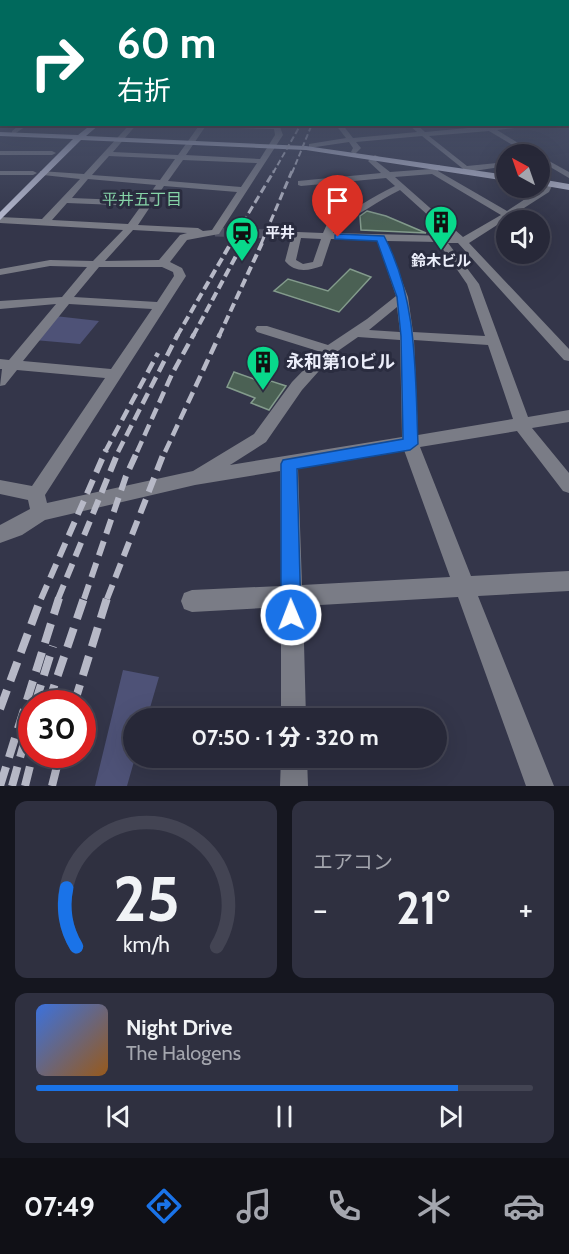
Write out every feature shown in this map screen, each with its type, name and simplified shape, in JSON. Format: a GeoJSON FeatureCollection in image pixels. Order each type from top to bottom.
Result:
{"type":"FeatureCollection","features":[{"type":"Feature","properties":{"kind":"main road"},"geometry":{"type":"LineString","coordinates":[[1,214],[52,153]]}},
{"type":"Feature","properties":{"kind":"main road"},"geometry":{"type":"LineString","coordinates":[[1,214],[61,153]]}},
{"type":"Feature","properties":{"kind":"main road"},"geometry":{"type":"LineString","coordinates":[[341,153],[435,169],[496,176]]}},
{"type":"Feature","properties":{"kind":"main road"},"geometry":{"type":"LineString","coordinates":[[359,153],[496,175]]}},
{"type":"Feature","properties":{"kind":"main road"},"geometry":{"type":"LineString","coordinates":[[550,184],[569,187]]}},
{"type":"Feature","properties":{"kind":"street"},"geometry":{"type":"LineString","coordinates":[[46,153],[52,153]]}},
{"type":"Feature","properties":{"kind":"street"},"geometry":{"type":"LineString","coordinates":[[0,381],[7,364],[131,227],[185,153]]}},
{"type":"Feature","properties":{"kind":"street"},"geometry":{"type":"LineString","coordinates":[[215,232],[268,153]]}},
{"type":"Feature","properties":{"kind":"street"},"geometry":{"type":"LineString","coordinates":[[446,153],[467,169],[496,165]]}},
{"type":"Feature","properties":{"kind":"street"},"geometry":{"type":"LineString","coordinates":[[47,222],[106,154],[263,161]]}},
{"type":"Feature","properties":{"kind":"street"},"geometry":{"type":"LineString","coordinates":[[375,157],[372,161],[462,241],[569,357]]}},
{"type":"Feature","properties":{"kind":"street"},"geometry":{"type":"LineString","coordinates":[[550,164],[565,170],[569,176]]}},
{"type":"Feature","properties":{"kind":"street"},"geometry":{"type":"LineString","coordinates":[[301,183],[435,169],[500,210]]}},
{"type":"Feature","properties":{"kind":"street"},"geometry":{"type":"LineString","coordinates":[[0,173],[33,173]]}},
{"type":"Feature","properties":{"kind":"street"},"geometry":{"type":"LineString","coordinates":[[43,173],[244,190]]}},
{"type":"Feature","properties":{"kind":"street"},"geometry":{"type":"LineString","coordinates":[[297,235],[290,261],[301,267],[318,264],[331,224],[400,187]]}},
{"type":"Feature","properties":{"kind":"street"},"geometry":{"type":"LineString","coordinates":[[516,210],[534,198]]}},
{"type":"Feature","properties":{"kind":"street"},"geometry":{"type":"LineString","coordinates":[[64,200],[148,204]]}},
{"type":"Feature","properties":{"kind":"street"},"geometry":{"type":"LineString","coordinates":[[1,214],[47,222],[215,232]]}},
{"type":"Feature","properties":{"kind":"street"},"geometry":{"type":"LineString","coordinates":[[272,234],[462,241],[471,239],[496,223]]}},
{"type":"Feature","properties":{"kind":"street"},"geometry":{"type":"LineString","coordinates":[[169,229],[180,236],[180,240]]}},
{"type":"Feature","properties":{"kind":"street"},"geometry":{"type":"LineString","coordinates":[[163,263],[180,240],[193,234],[215,232]]}},
{"type":"Feature","properties":{"kind":"street"},"geometry":{"type":"LineString","coordinates":[[381,238],[402,297],[407,336],[410,444],[540,786]]}},
{"type":"Feature","properties":{"kind":"street"},"geometry":{"type":"LineString","coordinates":[[442,241],[473,284],[522,424],[569,486]]}},
{"type":"Feature","properties":{"kind":"street"},"geometry":{"type":"LineString","coordinates":[[0,272],[38,264],[152,265],[163,263],[178,270],[180,276],[36,494],[40,513]]}},
{"type":"Feature","properties":{"kind":"street"},"geometry":{"type":"LineString","coordinates":[[195,478],[260,438],[297,386],[330,350],[372,322],[402,297]]}},
{"type":"Feature","properties":{"kind":"street"},"geometry":{"type":"LineString","coordinates":[[0,305],[65,300],[161,306]]}},
{"type":"Feature","properties":{"kind":"street"},"geometry":{"type":"LineString","coordinates":[[262,329],[330,350]]}},
{"type":"Feature","properties":{"kind":"street"},"geometry":{"type":"LineString","coordinates":[[355,333],[494,341]]}},
{"type":"Feature","properties":{"kind":"street"},"geometry":{"type":"LineString","coordinates":[[7,364],[116,374]]}},
{"type":"Feature","properties":{"kind":"street"},"geometry":{"type":"LineString","coordinates":[[0,534],[15,529],[40,513],[195,478],[569,416]]}},
{"type":"Feature","properties":{"kind":"street"},"geometry":{"type":"LineString","coordinates":[[289,464],[294,708]]}},
{"type":"Feature","properties":{"kind":"street"},"geometry":{"type":"LineString","coordinates":[[0,487],[36,494]]}},
{"type":"Feature","properties":{"kind":"street"},"geometry":{"type":"LineString","coordinates":[[192,601],[569,581]]}},
{"type":"Feature","properties":{"kind":"street"},"geometry":{"type":"LineString","coordinates":[[294,768],[294,786]]}},
{"type":"Feature","properties":{"kind":"shaded area"},"geometry":{"type":"Polygon","coordinates":[[[55,316],[99,321],[80,344],[34,340],[55,316]]]}},
{"type":"Feature","properties":{"kind":"shaded area"},"geometry":{"type":"Polygon","coordinates":[[[123,670],[159,677],[150,708],[123,708],[123,768],[132,768],[127,786],[95,786],[123,670]]]}},
{"type":"Feature","properties":{"kind":"building"},"geometry":{"type":"Polygon","coordinates":[[[367,211],[386,216],[426,233],[361,230],[360,216],[367,211]]]}},
{"type":"Feature","properties":{"kind":"building"},"geometry":{"type":"Polygon","coordinates":[[[350,269],[371,277],[339,312],[274,291],[288,279],[328,291],[350,269]]]}},
{"type":"Feature","properties":{"kind":"building","name":"永和第10ビル"},"geometry":{"type":"Polygon","coordinates":[[[234,372],[268,384],[271,381],[286,386],[269,410],[251,403],[255,398],[227,387],[234,372]]]}},
{"type":"Feature","properties":{"kind":"tunnel"},"geometry":{"type":"LineString","coordinates":[[215,232],[272,234]]}},
{"type":"Feature","properties":{"kind":"railway"},"geometry":{"type":"LineString","coordinates":[[273,173],[285,153]]}},
{"type":"Feature","properties":{"kind":"railway"},"geometry":{"type":"LineString","coordinates":[[292,173],[300,153]]}},
{"type":"Feature","properties":{"kind":"railway"},"geometry":{"type":"LineString","coordinates":[[230,244],[274,171]]}},
{"type":"Feature","properties":{"kind":"railway"},"geometry":{"type":"LineString","coordinates":[[261,244],[292,171]]}},
{"type":"Feature","properties":{"kind":"railway"},"geometry":{"type":"LineString","coordinates":[[242,244],[247,235]]}},
{"type":"Feature","properties":{"kind":"railway"},"geometry":{"type":"LineString","coordinates":[[177,336],[231,243]]}},
{"type":"Feature","properties":{"kind":"railway"},"geometry":{"type":"LineString","coordinates":[[193,336],[243,243]]}},
{"type":"Feature","properties":{"kind":"railway"},"geometry":{"type":"LineString","coordinates":[[219,336],[262,243]]}},
{"type":"Feature","properties":{"kind":"railway"},"geometry":{"type":"LineString","coordinates":[[119,450],[178,334]]}},
{"type":"Feature","properties":{"kind":"railway"},"geometry":{"type":"LineString","coordinates":[[137,452],[172,374],[194,334]]}},
{"type":"Feature","properties":{"kind":"railway"},"geometry":{"type":"LineString","coordinates":[[165,452],[220,334]]}},
{"type":"Feature","properties":{"kind":"railway"},"geometry":{"type":"LineString","coordinates":[[106,451],[158,353]]}},
{"type":"Feature","properties":{"kind":"railway"},"geometry":{"type":"LineString","coordinates":[[58,599],[119,450]]}},
{"type":"Feature","properties":{"kind":"railway"},"geometry":{"type":"LineString","coordinates":[[84,599],[126,476],[138,450]]}},
{"type":"Feature","properties":{"kind":"railway"},"geometry":{"type":"LineString","coordinates":[[107,599],[165,450]]}},
{"type":"Feature","properties":{"kind":"railway"},"geometry":{"type":"LineString","coordinates":[[41,599],[106,451]]}},
{"type":"Feature","properties":{"kind":"railway"},"geometry":{"type":"LineString","coordinates":[[0,709],[41,598]]}},
{"type":"Feature","properties":{"kind":"railway"},"geometry":{"type":"LineString","coordinates":[[0,786],[59,598]]}},
{"type":"Feature","properties":{"kind":"railway"},"geometry":{"type":"LineString","coordinates":[[53,690],[84,598]]}},
{"type":"Feature","properties":{"kind":"railway"},"geometry":{"type":"LineString","coordinates":[[78,690],[107,598]]}},
{"type":"Feature","properties":{"kind":"railway"},"geometry":{"type":"LineString","coordinates":[[39,690],[53,646]]}},
{"type":"Feature","properties":{"kind":"railway"},"geometry":{"type":"LineString","coordinates":[[12,786],[18,765]]}},
{"type":"Feature","properties":{"kind":"railway"},"geometry":{"type":"LineString","coordinates":[[25,786],[30,768]]}},
{"type":"Feature","properties":{"kind":"railway"},"geometry":{"type":"LineString","coordinates":[[52,786],[56,768]]}},
{"type":"Feature","properties":{"kind":"place","name":"鈴木ビル"},"geometry":{"type":"Point","coordinates":[441,251]}},
{"type":"Feature","properties":{"kind":"place","name":"平井"},"geometry":{"type":"Point","coordinates":[242,262]}},
{"type":"Feature","properties":{"kind":"place","name":"永和第10ビル"},"geometry":{"type":"Point","coordinates":[263,391]}},
{"type":"Feature","properties":{"kind":"district","name":"平井五丁目"},"geometry":{"type":"Point","coordinates":[142,199]}},
{"type":"Feature","properties":{"kind":"route"},"geometry":{"type":"LineString","coordinates":[[291,615],[289,464],[410,444],[407,336],[402,297],[381,238],[338,237]]}}]}
